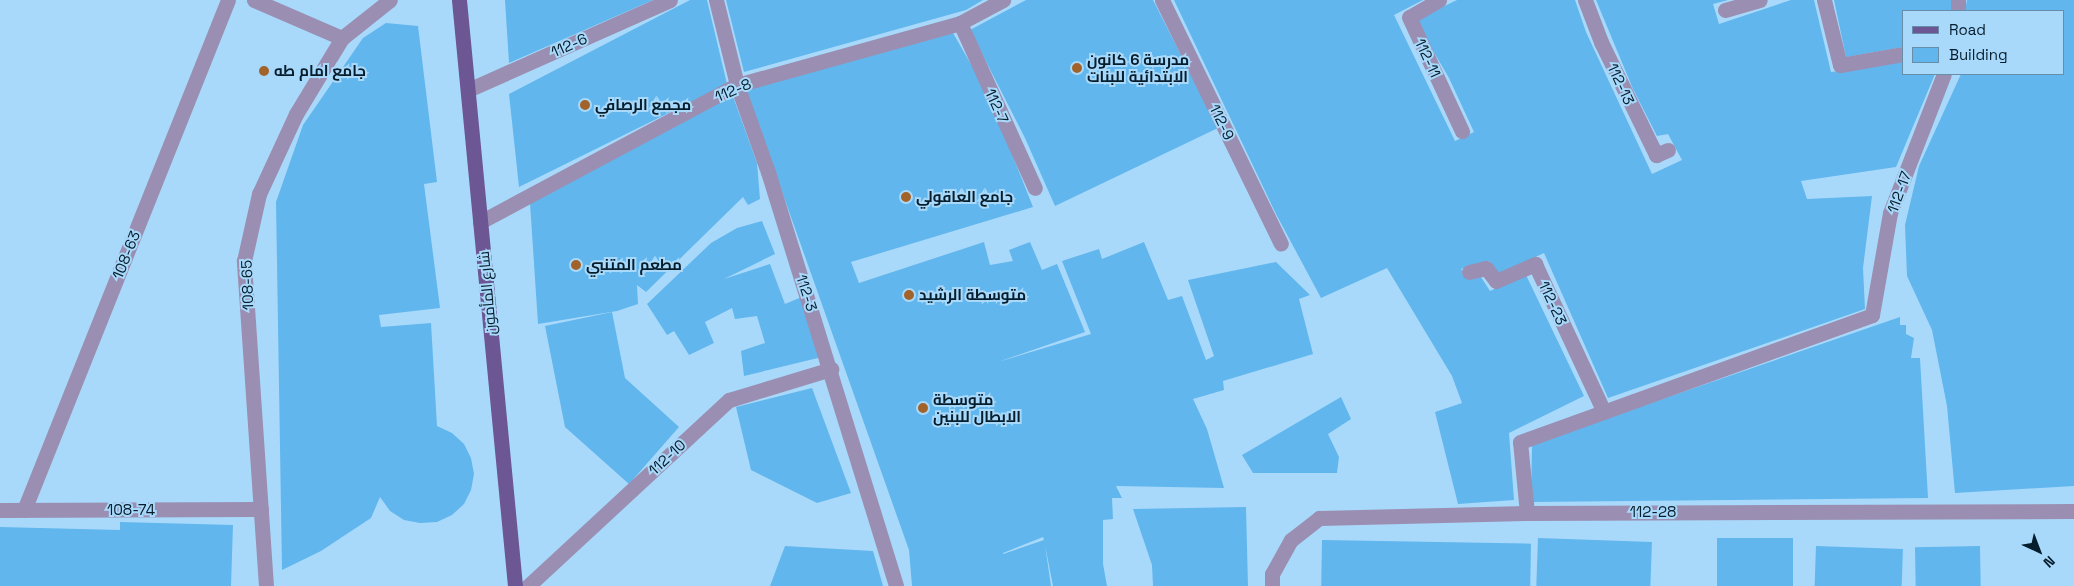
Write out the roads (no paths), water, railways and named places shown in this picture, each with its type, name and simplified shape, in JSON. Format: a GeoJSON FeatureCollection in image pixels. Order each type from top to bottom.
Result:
{"type":"FeatureCollection","features":[{"type":"Feature","properties":{"kind":"main road","name":"شارع المأمون"},"geometry":{"type":"LineString","coordinates":[[459,0],[515,586]]}},
{"type":"Feature","properties":{"kind":"lane","name":"108-63"},"geometry":{"type":"LineString","coordinates":[[24,510],[228,0]]}},
{"type":"Feature","properties":{"kind":"lane"},"geometry":{"type":"LineString","coordinates":[[254,0],[342,38]]}},
{"type":"Feature","properties":{"kind":"lane","name":"108-65"},"geometry":{"type":"LineString","coordinates":[[266,586],[244,261],[259,194],[296,114],[342,38],[390,0]]}},
{"type":"Feature","properties":{"kind":"lane","name":"112-6"},"geometry":{"type":"LineString","coordinates":[[468,90],[670,0]]}},
{"type":"Feature","properties":{"kind":"lane","name":"112-3"},"geometry":{"type":"LineString","coordinates":[[716,0],[737,85],[831,369],[896,586]]}},
{"type":"Feature","properties":{"kind":"lane","name":"112-8"},"geometry":{"type":"LineString","coordinates":[[480,222],[737,85],[960,23],[1002,0]]}},
{"type":"Feature","properties":{"kind":"lane","name":"112-9"},"geometry":{"type":"LineString","coordinates":[[1162,0],[1281,244]]}},
{"type":"Feature","properties":{"kind":"lane","name":"112-11"},"geometry":{"type":"LineString","coordinates":[[1439,0],[1409,17],[1462,131]]}},
{"type":"Feature","properties":{"kind":"lane","name":"112-13"},"geometry":{"type":"LineString","coordinates":[[1585,0],[1601,42],[1656,155],[1668,150]]}},
{"type":"Feature","properties":{"kind":"lane"},"geometry":{"type":"LineString","coordinates":[[1725,10],[1760,0]]}},
{"type":"Feature","properties":{"kind":"lane"},"geometry":{"type":"LineString","coordinates":[[1824,0],[1840,65],[1902,54]]}},
{"type":"Feature","properties":{"kind":"lane","name":"112-7"},"geometry":{"type":"LineString","coordinates":[[960,23],[1035,188]]}},
{"type":"Feature","properties":{"kind":"lane","name":"112-17"},"geometry":{"type":"LineString","coordinates":[[1604,412],[1872,315],[1890,213],[1944,75]]}},
{"type":"Feature","properties":{"kind":"lane","name":"112-23"},"geometry":{"type":"LineString","coordinates":[[1468,272],[1486,268],[1496,281],[1535,264],[1604,412]]}},
{"type":"Feature","properties":{"kind":"lane","name":"112-10"},"geometry":{"type":"LineString","coordinates":[[528,586],[729,400],[831,369]]}},
{"type":"Feature","properties":{"kind":"lane"},"geometry":{"type":"LineString","coordinates":[[1527,513],[1520,442],[1604,412]]}},
{"type":"Feature","properties":{"kind":"lane","name":"108-74"},"geometry":{"type":"LineString","coordinates":[[0,510],[261,509]]}},
{"type":"Feature","properties":{"kind":"lane","name":"112-28"},"geometry":{"type":"LineString","coordinates":[[1272,586],[1272,574],[1291,540],[1320,518],[1527,513],[2074,511]]}},
{"type":"Feature","properties":{"kind":"place","name":"مدرسة 6 كانون الابتدائية للبنات"},"geometry":{"type":"Point","coordinates":[1077,68]}},
{"type":"Feature","properties":{"kind":"place","name":"جامع امام طه"},"geometry":{"type":"Point","coordinates":[264,71]}},
{"type":"Feature","properties":{"kind":"place","name":"مجمع الرصافي"},"geometry":{"type":"Point","coordinates":[585,105]}},
{"type":"Feature","properties":{"kind":"place","name":"جامع العاقولي"},"geometry":{"type":"Point","coordinates":[906,197]}},
{"type":"Feature","properties":{"kind":"place","name":"مطعم المتنبي"},"geometry":{"type":"Point","coordinates":[576,265]}},
{"type":"Feature","properties":{"kind":"place","name":"متوسطة الرشيد"},"geometry":{"type":"Point","coordinates":[909,295]}},
{"type":"Feature","properties":{"kind":"place","name":"متوسطة الابطال للبنين"},"geometry":{"type":"Point","coordinates":[923,408]}}]}
